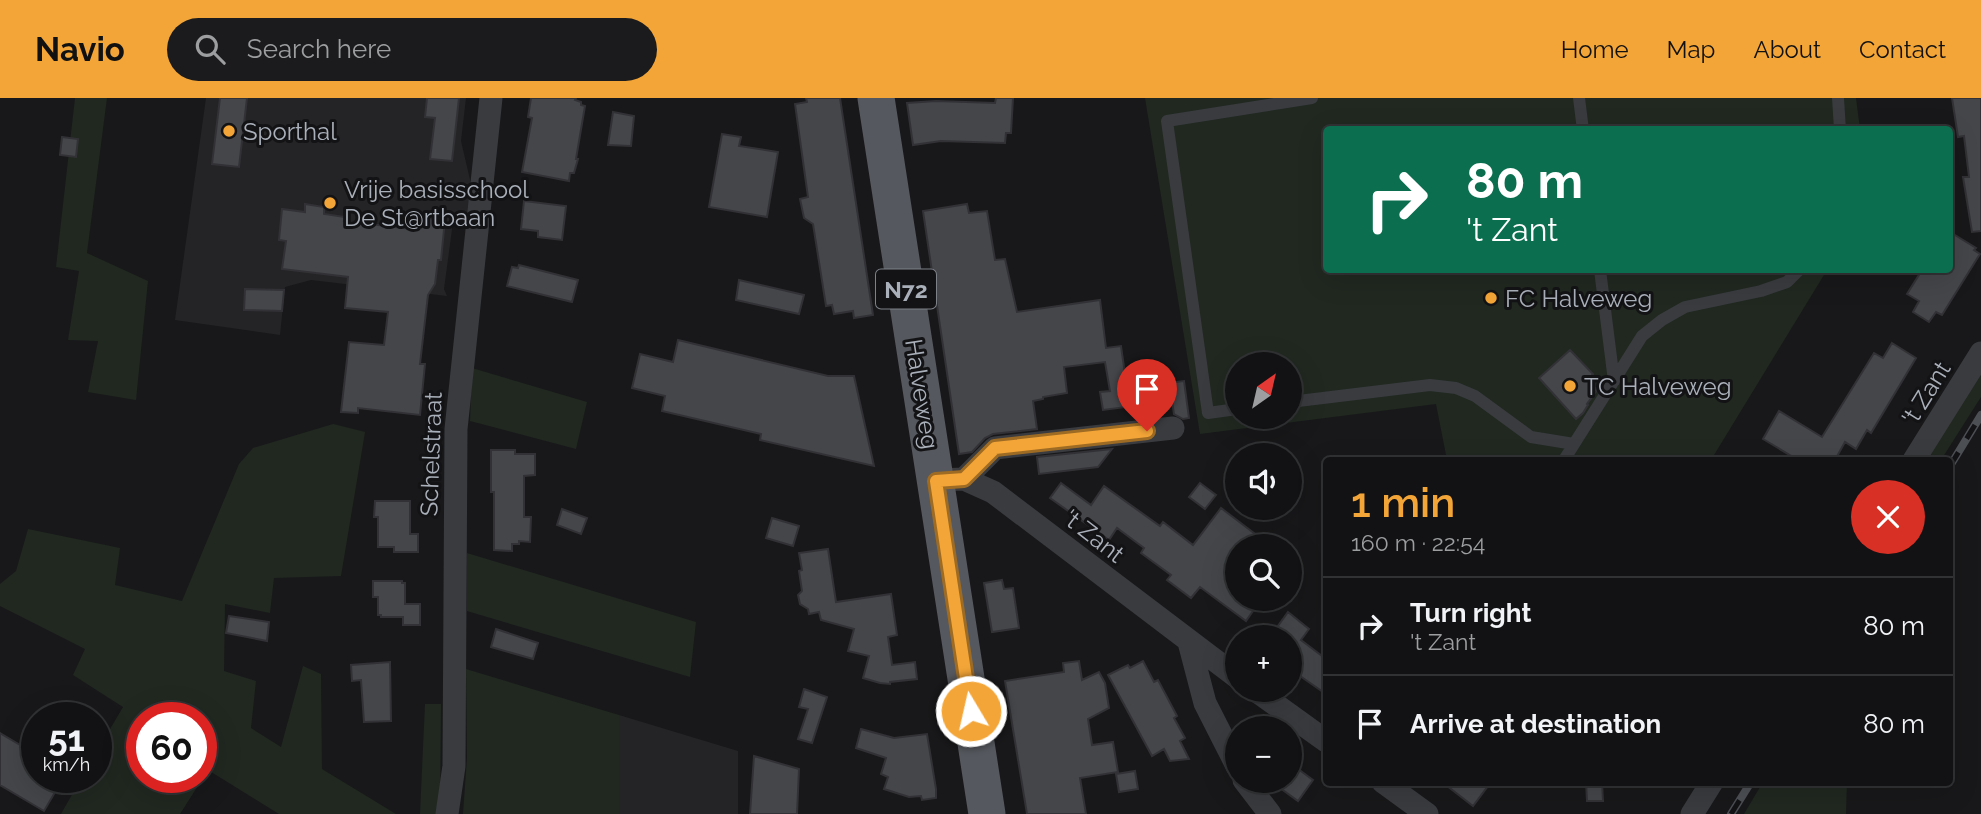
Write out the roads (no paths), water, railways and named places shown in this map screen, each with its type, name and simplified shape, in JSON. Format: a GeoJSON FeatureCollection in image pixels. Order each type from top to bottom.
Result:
{"type":"FeatureCollection","features":[{"type":"Feature","properties":{"kind":"main road","name":"Halveweg"},"geometry":{"type":"LineString","coordinates":[[876,98],[950,480],[987,814]]}},
{"type":"Feature","properties":{"kind":"street","name":"Schelstraat"},"geometry":{"type":"LineString","coordinates":[[447,814],[454,766],[456,429],[491,98]]}},
{"type":"Feature","properties":{"kind":"street","name":"'t Zant"},"geometry":{"type":"LineString","coordinates":[[1916,457],[1981,353]]}},
{"type":"Feature","properties":{"kind":"street"},"geometry":{"type":"LineString","coordinates":[[950,480],[995,448],[1173,428]]}},
{"type":"Feature","properties":{"kind":"street","name":"'t Zant"},"geometry":{"type":"LineString","coordinates":[[950,480],[993,492],[1225,668]]}},
{"type":"Feature","properties":{"kind":"street"},"geometry":{"type":"LineString","coordinates":[[1189,642],[1205,703],[1225,742]]}},
{"type":"Feature","properties":{"kind":"street"},"geometry":{"type":"LineString","coordinates":[[1272,702],[1323,739]]}},
{"type":"Feature","properties":{"kind":"street"},"geometry":{"type":"LineString","coordinates":[[1388,786],[1427,814]]}},
{"type":"Feature","properties":{"kind":"street"},"geometry":{"type":"LineString","coordinates":[[1692,814],[1710,786]]}},
{"type":"Feature","properties":{"kind":"street"},"geometry":{"type":"LineString","coordinates":[[1254,793],[1270,814]]}},
{"type":"Feature","properties":{"kind":"lane"},"geometry":{"type":"LineString","coordinates":[[1225,411],[1208,413],[1167,121],[1312,98]]}},
{"type":"Feature","properties":{"kind":"lane"},"geometry":{"type":"LineString","coordinates":[[1579,98],[1582,126]]}},
{"type":"Feature","properties":{"kind":"lane"},"geometry":{"type":"LineString","coordinates":[[1838,98],[1840,126]]}},
{"type":"Feature","properties":{"kind":"lane"},"geometry":{"type":"LineString","coordinates":[[1600,273],[1614,381]]}},
{"type":"Feature","properties":{"kind":"lane"},"geometry":{"type":"LineString","coordinates":[[1565,457],[1642,336],[1662,320],[1685,307],[1761,291],[1787,282],[1796,273]]}},
{"type":"Feature","properties":{"kind":"lane"},"geometry":{"type":"LineString","coordinates":[[1302,400],[1430,385],[1456,388],[1475,396],[1531,437],[1574,444]]}},
{"type":"Feature","properties":{"kind":"railway"},"geometry":{"type":"LineString","coordinates":[[1953,461],[1981,415]]}},
{"type":"Feature","properties":{"kind":"railway"},"geometry":{"type":"LineString","coordinates":[[1731,814],[1748,786]]}},
{"type":"Feature","properties":{"kind":"place","name":"Sporthal"},"geometry":{"type":"Point","coordinates":[229,131]}},
{"type":"Feature","properties":{"kind":"place","name":"Vrije basisschool De St@rtbaan"},"geometry":{"type":"Point","coordinates":[330,203]}},
{"type":"Feature","properties":{"kind":"place","name":"FC Halveweg"},"geometry":{"type":"Point","coordinates":[1491,298]}},
{"type":"Feature","properties":{"kind":"place","name":"TC Halveweg"},"geometry":{"type":"Point","coordinates":[1570,386]}}]}
